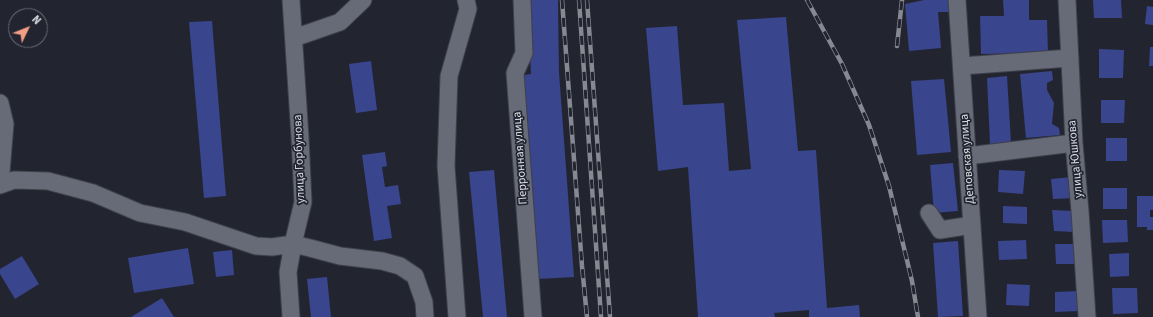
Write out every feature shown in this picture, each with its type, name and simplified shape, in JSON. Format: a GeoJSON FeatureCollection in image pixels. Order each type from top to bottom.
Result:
{"type":"FeatureCollection","features":[{"type":"Feature","properties":{"kind":"street","name":"улица Горбунова"},"geometry":{"type":"LineString","coordinates":[[291,0],[303,202],[288,272],[291,317]]}},
{"type":"Feature","properties":{"kind":"street"},"geometry":{"type":"LineString","coordinates":[[294,38],[340,22],[363,0]]}},
{"type":"Feature","properties":{"kind":"street"},"geometry":{"type":"LineString","coordinates":[[457,317],[446,158],[449,76],[468,9],[466,0]]}},
{"type":"Feature","properties":{"kind":"street","name":"Перронная улица"},"geometry":{"type":"LineString","coordinates":[[522,0],[524,52],[515,73],[533,317]]}},
{"type":"Feature","properties":{"kind":"street","name":"Деповская улица"},"geometry":{"type":"LineString","coordinates":[[957,0],[978,317]]}},
{"type":"Feature","properties":{"kind":"street","name":"улица Юшкова"},"geometry":{"type":"LineString","coordinates":[[1067,0],[1074,143],[1087,317]]}},
{"type":"Feature","properties":{"kind":"street"},"geometry":{"type":"LineString","coordinates":[[962,66],[1070,58]]}},
{"type":"Feature","properties":{"kind":"street"},"geometry":{"type":"LineString","coordinates":[[0,103],[5,124],[0,185],[14,180],[48,181],[93,194],[140,213],[185,222],[256,246],[272,247],[293,244],[340,256],[382,261],[400,266],[415,276],[424,302],[425,317]]}},
{"type":"Feature","properties":{"kind":"street"},"geometry":{"type":"LineString","coordinates":[[967,156],[1074,143]]}},
{"type":"Feature","properties":{"kind":"street"},"geometry":{"type":"LineString","coordinates":[[929,213],[940,230],[972,225]]}},
{"type":"Feature","properties":{"kind":"building"},"geometry":{"type":"Polygon","coordinates":[[[527,0],[558,0],[559,72],[574,277],[538,279],[524,75],[531,74],[527,0]]]}},
{"type":"Feature","properties":{"kind":"building"},"geometry":{"type":"Polygon","coordinates":[[[924,0],[953,0],[953,12],[938,12],[941,48],[909,51],[905,4],[924,0]]]}},
{"type":"Feature","properties":{"kind":"building"},"geometry":{"type":"Polygon","coordinates":[[[1003,0],[1029,0],[1029,20],[1047,20],[1048,53],[981,54],[980,16],[1004,16],[1003,0]]]}},
{"type":"Feature","properties":{"kind":"building"},"geometry":{"type":"Polygon","coordinates":[[[1093,0],[1121,0],[1122,18],[1094,18],[1093,0]]]}},
{"type":"Feature","properties":{"kind":"building"},"geometry":{"type":"Polygon","coordinates":[[[1147,6],[1153,7],[1153,25],[1145,24],[1147,6]]]}},
{"type":"Feature","properties":{"kind":"building"},"geometry":{"type":"Polygon","coordinates":[[[786,17],[798,151],[816,150],[827,308],[859,305],[860,317],[809,317],[809,310],[774,313],[775,317],[698,317],[688,167],[658,171],[646,28],[677,26],[683,105],[724,103],[729,171],[751,169],[737,20],[786,17]]]}},
{"type":"Feature","properties":{"kind":"building"},"geometry":{"type":"Polygon","coordinates":[[[212,21],[226,196],[204,198],[189,22],[212,21]]]}},
{"type":"Feature","properties":{"kind":"building"},"geometry":{"type":"Polygon","coordinates":[[[1150,47],[1153,47],[1153,66],[1149,66],[1150,47]]]}},
{"type":"Feature","properties":{"kind":"building"},"geometry":{"type":"Polygon","coordinates":[[[1099,49],[1124,50],[1123,78],[1099,78],[1099,49]]]}},
{"type":"Feature","properties":{"kind":"building"},"geometry":{"type":"Polygon","coordinates":[[[371,61],[377,110],[356,113],[349,64],[371,61]]]}},
{"type":"Feature","properties":{"kind":"building"},"geometry":{"type":"Polygon","coordinates":[[[1052,71],[1053,80],[1047,83],[1047,90],[1054,103],[1052,124],[1059,128],[1060,135],[1026,138],[1020,74],[1052,71]]]}},
{"type":"Feature","properties":{"kind":"building"},"geometry":{"type":"Polygon","coordinates":[[[1007,76],[1011,143],[990,144],[987,78],[1007,76]]]}},
{"type":"Feature","properties":{"kind":"building"},"geometry":{"type":"Polygon","coordinates":[[[944,79],[951,152],[917,155],[911,81],[944,79]]]}},
{"type":"Feature","properties":{"kind":"building"},"geometry":{"type":"Polygon","coordinates":[[[1101,100],[1125,100],[1124,123],[1101,123],[1101,100]]]}},
{"type":"Feature","properties":{"kind":"building"},"geometry":{"type":"Polygon","coordinates":[[[1106,138],[1127,138],[1127,161],[1106,161],[1106,138]]]}},
{"type":"Feature","properties":{"kind":"building"},"geometry":{"type":"Polygon","coordinates":[[[385,152],[387,166],[382,167],[385,187],[398,185],[401,204],[387,206],[392,238],[374,241],[362,155],[385,152]]]}},
{"type":"Feature","properties":{"kind":"building"},"geometry":{"type":"Polygon","coordinates":[[[953,163],[958,211],[934,213],[930,165],[953,163]]]}},
{"type":"Feature","properties":{"kind":"building"},"geometry":{"type":"Polygon","coordinates":[[[494,170],[507,317],[483,317],[469,172],[494,170]]]}},
{"type":"Feature","properties":{"kind":"building"},"geometry":{"type":"Polygon","coordinates":[[[999,170],[1025,171],[1023,194],[998,192],[999,170]]]}},
{"type":"Feature","properties":{"kind":"building"},"geometry":{"type":"Polygon","coordinates":[[[1072,177],[1074,198],[1053,199],[1051,179],[1072,177]]]}},
{"type":"Feature","properties":{"kind":"building"},"geometry":{"type":"Polygon","coordinates":[[[1103,188],[1127,188],[1127,209],[1103,209],[1103,188]]]}},
{"type":"Feature","properties":{"kind":"building"},"geometry":{"type":"Polygon","coordinates":[[[1137,196],[1153,196],[1153,210],[1150,210],[1150,217],[1153,217],[1153,230],[1147,230],[1147,227],[1137,227],[1137,196]]]}},
{"type":"Feature","properties":{"kind":"building"},"geometry":{"type":"Polygon","coordinates":[[[1003,206],[1027,207],[1027,224],[1003,223],[1003,206]]]}},
{"type":"Feature","properties":{"kind":"building"},"geometry":{"type":"Polygon","coordinates":[[[1052,210],[1074,211],[1074,232],[1054,231],[1052,210]]]}},
{"type":"Feature","properties":{"kind":"building"},"geometry":{"type":"Polygon","coordinates":[[[1102,220],[1127,220],[1128,242],[1103,243],[1102,220]]]}},
{"type":"Feature","properties":{"kind":"building"},"geometry":{"type":"Polygon","coordinates":[[[1026,240],[1027,259],[999,260],[998,241],[1026,240]]]}},
{"type":"Feature","properties":{"kind":"building"},"geometry":{"type":"Polygon","coordinates":[[[958,241],[963,316],[938,317],[933,243],[958,241]]]}},
{"type":"Feature","properties":{"kind":"building"},"geometry":{"type":"Polygon","coordinates":[[[1055,244],[1077,244],[1078,264],[1056,264],[1055,244]]]}},
{"type":"Feature","properties":{"kind":"building"},"geometry":{"type":"Polygon","coordinates":[[[188,248],[194,284],[134,293],[128,258],[188,248]]]}},
{"type":"Feature","properties":{"kind":"building"},"geometry":{"type":"Polygon","coordinates":[[[232,250],[234,275],[216,277],[213,252],[232,250]]]}},
{"type":"Feature","properties":{"kind":"building"},"geometry":{"type":"Polygon","coordinates":[[[1129,253],[1129,276],[1110,277],[1109,254],[1129,253]]]}},
{"type":"Feature","properties":{"kind":"building"},"geometry":{"type":"Polygon","coordinates":[[[22,256],[39,284],[15,299],[0,274],[0,269],[22,256]]]}},
{"type":"Feature","properties":{"kind":"building"},"geometry":{"type":"Polygon","coordinates":[[[327,277],[331,317],[311,317],[307,279],[327,277]]]}},
{"type":"Feature","properties":{"kind":"building"},"geometry":{"type":"Polygon","coordinates":[[[1007,284],[1030,285],[1029,306],[1006,305],[1007,284]]]}},
{"type":"Feature","properties":{"kind":"building"},"geometry":{"type":"Polygon","coordinates":[[[1112,288],[1137,288],[1138,313],[1113,314],[1112,288]]]}},
{"type":"Feature","properties":{"kind":"building"},"geometry":{"type":"Polygon","coordinates":[[[1079,291],[1080,311],[1055,312],[1055,292],[1079,291]]]}},
{"type":"Feature","properties":{"kind":"building"},"geometry":{"type":"Polygon","coordinates":[[[162,298],[174,317],[131,317],[162,298]]]}},
{"type":"Feature","properties":{"kind":"railway"},"geometry":{"type":"LineString","coordinates":[[562,0],[587,317]]}},
{"type":"Feature","properties":{"kind":"railway"},"geometry":{"type":"LineString","coordinates":[[579,0],[601,317]]}},
{"type":"Feature","properties":{"kind":"railway"},"geometry":{"type":"LineString","coordinates":[[587,0],[610,317]]}},
{"type":"Feature","properties":{"kind":"railway"},"geometry":{"type":"LineString","coordinates":[[807,0],[842,64],[869,125],[889,186],[912,281],[918,317]]}},
{"type":"Feature","properties":{"kind":"railway"},"geometry":{"type":"LineString","coordinates":[[897,46],[902,0]]}}]}
